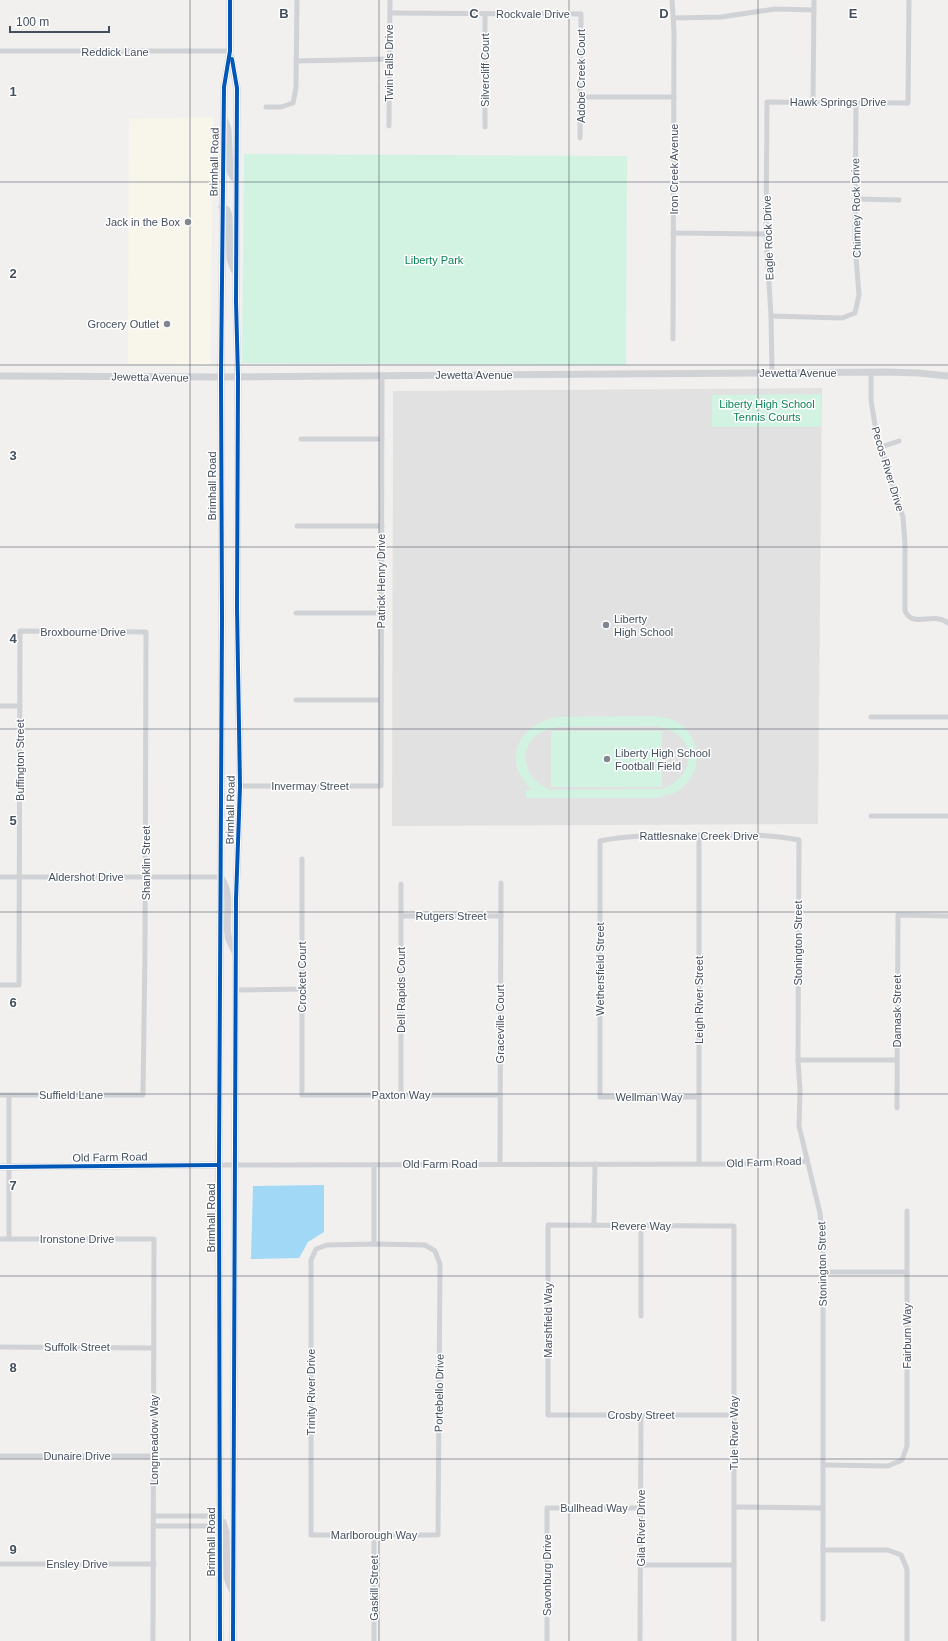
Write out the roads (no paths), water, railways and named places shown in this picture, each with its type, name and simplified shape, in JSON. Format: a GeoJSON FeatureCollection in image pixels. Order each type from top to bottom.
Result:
{"type":"FeatureCollection","features":[{"type":"Feature","properties":{"kind":"street","name":"Brimhall Road"},"geometry":{"type":"LineString","coordinates":[[220,1641],[221,1516],[219,1165],[222,618],[222,207],[224,87],[230,51],[230,0]]}},
{"type":"Feature","properties":{"kind":"street"},"geometry":{"type":"LineString","coordinates":[[266,107],[281,107],[293,103],[296,88],[296,0]]}},
{"type":"Feature","properties":{"kind":"street","name":"Twin Falls Drive"},"geometry":{"type":"LineString","coordinates":[[389,126],[390,0]]}},
{"type":"Feature","properties":{"kind":"street","name":"Iron Creek Avenue"},"geometry":{"type":"LineString","coordinates":[[672,0],[674,18],[673,339]]}},
{"type":"Feature","properties":{"kind":"street"},"geometry":{"type":"LineString","coordinates":[[813,102],[814,0]]}},
{"type":"Feature","properties":{"kind":"street","name":"Hawk Springs Drive"},"geometry":{"type":"LineString","coordinates":[[767,102],[908,103],[909,0]]}},
{"type":"Feature","properties":{"kind":"street"},"geometry":{"type":"LineString","coordinates":[[674,18],[721,17],[775,9],[814,10]]}},
{"type":"Feature","properties":{"kind":"street","name":"Rockvale Drive"},"geometry":{"type":"LineString","coordinates":[[390,13],[581,14]]}},
{"type":"Feature","properties":{"kind":"street","name":"Silvercliff Court"},"geometry":{"type":"LineString","coordinates":[[485,14],[485,127]]}},
{"type":"Feature","properties":{"kind":"street","name":"Adobe Creek Court"},"geometry":{"type":"LineString","coordinates":[[580,138],[581,14]]}},
{"type":"Feature","properties":{"kind":"street","name":"Reddick Lane"},"geometry":{"type":"LineString","coordinates":[[0,51],[230,51]]}},
{"type":"Feature","properties":{"kind":"street","name":"Brimhall Road"},"geometry":{"type":"LineString","coordinates":[[230,51],[237,88],[237,608],[240,786],[236,954],[233,1641]]}},
{"type":"Feature","properties":{"kind":"street"},"geometry":{"type":"LineString","coordinates":[[296,61],[389,59]]}},
{"type":"Feature","properties":{"kind":"street"},"geometry":{"type":"LineString","coordinates":[[580,97],[674,97]]}},
{"type":"Feature","properties":{"kind":"street","name":"Eagle Rock Drive"},"geometry":{"type":"LineString","coordinates":[[767,102],[766,234],[772,316],[772,373]]}},
{"type":"Feature","properties":{"kind":"street","name":"Chimney Rock Drive"},"geometry":{"type":"LineString","coordinates":[[772,316],[842,318],[855,313],[859,295],[855,199],[856,102]]}},
{"type":"Feature","properties":{"kind":"street"},"geometry":{"type":"LineString","coordinates":[[224,119],[228,129],[230,171],[236,179]]}},
{"type":"Feature","properties":{"kind":"street"},"geometry":{"type":"LineString","coordinates":[[855,199],[899,200]]}},
{"type":"Feature","properties":{"kind":"street"},"geometry":{"type":"LineString","coordinates":[[222,207],[230,216],[230,259],[236,274]]}},
{"type":"Feature","properties":{"kind":"street"},"geometry":{"type":"LineString","coordinates":[[673,233],[766,234]]}},
{"type":"Feature","properties":{"kind":"street","name":"Jewetta Avenue"},"geometry":{"type":"LineString","coordinates":[[0,376],[221,377],[871,372],[919,373],[948,376]]}},
{"type":"Feature","properties":{"kind":"street","name":"Pecos River Drive"},"geometry":{"type":"LineString","coordinates":[[871,372],[873,416],[903,517],[905,544],[904,606],[906,614],[915,619],[938,618],[947,623]]}},
{"type":"Feature","properties":{"kind":"street","name":"Patrick Henry Drive"},"geometry":{"type":"LineString","coordinates":[[381,786],[382,375]]}},
{"type":"Feature","properties":{"kind":"street"},"geometry":{"type":"LineString","coordinates":[[301,439],[382,439]]}},
{"type":"Feature","properties":{"kind":"street"},"geometry":{"type":"LineString","coordinates":[[881,447],[899,441]]}},
{"type":"Feature","properties":{"kind":"street"},"geometry":{"type":"LineString","coordinates":[[297,526],[382,526]]}},
{"type":"Feature","properties":{"kind":"street"},"geometry":{"type":"LineString","coordinates":[[296,613],[381,613]]}},
{"type":"Feature","properties":{"kind":"street","name":"Broxbourne Drive"},"geometry":{"type":"LineString","coordinates":[[20,631],[146,632]]}},
{"type":"Feature","properties":{"kind":"street","name":"Buffington Street"},"geometry":{"type":"LineString","coordinates":[[0,985],[19,985],[20,631]]}},
{"type":"Feature","properties":{"kind":"street","name":"Shanklin Street"},"geometry":{"type":"LineString","coordinates":[[142,1095],[146,877],[146,632]]}},
{"type":"Feature","properties":{"kind":"street"},"geometry":{"type":"LineString","coordinates":[[296,700],[381,700]]}},
{"type":"Feature","properties":{"kind":"street"},"geometry":{"type":"LineString","coordinates":[[0,706],[20,706]]}},
{"type":"Feature","properties":{"kind":"street"},"geometry":{"type":"LineString","coordinates":[[871,717],[948,717]]}},
{"type":"Feature","properties":{"kind":"street","name":"Invermay Street"},"geometry":{"type":"LineString","coordinates":[[240,786],[381,786]]}},
{"type":"Feature","properties":{"kind":"street"},"geometry":{"type":"LineString","coordinates":[[871,816],[948,816]]}},
{"type":"Feature","properties":{"kind":"street","name":"Rattlesnake Creek Drive"},"geometry":{"type":"LineString","coordinates":[[600,842],[631,836],[768,835],[799,840]]}},
{"type":"Feature","properties":{"kind":"street","name":"Leigh River Street"},"geometry":{"type":"LineString","coordinates":[[699,836],[699,1164]]}},
{"type":"Feature","properties":{"kind":"street","name":"Stonington Street"},"geometry":{"type":"LineString","coordinates":[[799,840],[799,1126],[822,1228],[822,1619]]}},
{"type":"Feature","properties":{"kind":"street","name":"Wethersfield Street"},"geometry":{"type":"LineString","coordinates":[[600,842],[600,1097]]}},
{"type":"Feature","properties":{"kind":"street","name":"Crockett Court"},"geometry":{"type":"LineString","coordinates":[[302,859],[302,1095]]}},
{"type":"Feature","properties":{"kind":"street","name":"Aldershot Drive"},"geometry":{"type":"LineString","coordinates":[[0,877],[221,877]]}},
{"type":"Feature","properties":{"kind":"street"},"geometry":{"type":"LineString","coordinates":[[221,877],[225,884],[228,896],[228,936],[236,954]]}},
{"type":"Feature","properties":{"kind":"street","name":"Graceville Court"},"geometry":{"type":"LineString","coordinates":[[500,1164],[501,883]]}},
{"type":"Feature","properties":{"kind":"street","name":"Dell Rapids Court"},"geometry":{"type":"LineString","coordinates":[[401,884],[401,1095]]}},
{"type":"Feature","properties":{"kind":"street","name":"Damask Street"},"geometry":{"type":"LineString","coordinates":[[897,1108],[898,915],[948,916]]}},
{"type":"Feature","properties":{"kind":"street","name":"Rutgers Street"},"geometry":{"type":"LineString","coordinates":[[401,916],[501,916]]}},
{"type":"Feature","properties":{"kind":"street"},"geometry":{"type":"LineString","coordinates":[[236,990],[302,989]]}},
{"type":"Feature","properties":{"kind":"street"},"geometry":{"type":"LineString","coordinates":[[798,1060],[897,1060]]}},
{"type":"Feature","properties":{"kind":"street","name":"Suffield Lane"},"geometry":{"type":"LineString","coordinates":[[0,1095],[142,1095]]}},
{"type":"Feature","properties":{"kind":"street"},"geometry":{"type":"LineString","coordinates":[[9,1095],[9,1239]]}},
{"type":"Feature","properties":{"kind":"street","name":"Paxton Way"},"geometry":{"type":"LineString","coordinates":[[302,1095],[500,1095]]}},
{"type":"Feature","properties":{"kind":"street","name":"Wellman Way"},"geometry":{"type":"LineString","coordinates":[[600,1097],[699,1097]]}},
{"type":"Feature","properties":{"kind":"street","name":"Old Farm Road"},"geometry":{"type":"LineString","coordinates":[[0,1167],[781,1164],[807,1161]]}},
{"type":"Feature","properties":{"kind":"street"},"geometry":{"type":"LineString","coordinates":[[594,1164],[594,1226]]}},
{"type":"Feature","properties":{"kind":"street"},"geometry":{"type":"LineString","coordinates":[[374,1165],[374,1244]]}},
{"type":"Feature","properties":{"kind":"street","name":"Fairburn Way"},"geometry":{"type":"LineString","coordinates":[[823,1465],[888,1466],[902,1460],[907,1446],[907,1211]]}},
{"type":"Feature","properties":{"kind":"street","name":"Revere Way"},"geometry":{"type":"LineString","coordinates":[[548,1225],[734,1226]]}},
{"type":"Feature","properties":{"kind":"street","name":"Marshfield Way"},"geometry":{"type":"LineString","coordinates":[[548,1225],[548,1415]]}},
{"type":"Feature","properties":{"kind":"street"},"geometry":{"type":"LineString","coordinates":[[641,1226],[641,1316]]}},
{"type":"Feature","properties":{"kind":"street","name":"Tule River Way"},"geometry":{"type":"LineString","coordinates":[[734,1226],[734,1641]]}},
{"type":"Feature","properties":{"kind":"street","name":"Ironstone Drive"},"geometry":{"type":"LineString","coordinates":[[0,1239],[154,1239]]}},
{"type":"Feature","properties":{"kind":"street","name":"Longmeadow Way"},"geometry":{"type":"LineString","coordinates":[[153,1641],[154,1239]]}},
{"type":"Feature","properties":{"kind":"street","name":"Trinity River Drive"},"geometry":{"type":"LineString","coordinates":[[311,1535],[311,1260],[316,1249],[327,1245],[374,1244]]}},
{"type":"Feature","properties":{"kind":"street","name":"Portebello Drive"},"geometry":{"type":"LineString","coordinates":[[374,1244],[425,1246],[435,1251],[440,1264],[438,1535]]}},
{"type":"Feature","properties":{"kind":"street"},"geometry":{"type":"LineString","coordinates":[[823,1272],[907,1272]]}},
{"type":"Feature","properties":{"kind":"street","name":"Suffolk Street"},"geometry":{"type":"LineString","coordinates":[[0,1347],[154,1348]]}},
{"type":"Feature","properties":{"kind":"street","name":"Crosby Street"},"geometry":{"type":"LineString","coordinates":[[548,1415],[734,1415]]}},
{"type":"Feature","properties":{"kind":"street","name":"Gila River Drive"},"geometry":{"type":"LineString","coordinates":[[640,1641],[641,1415]]}},
{"type":"Feature","properties":{"kind":"street","name":"Dunaire Drive"},"geometry":{"type":"LineString","coordinates":[[0,1456],[154,1456]]}},
{"type":"Feature","properties":{"kind":"street"},"geometry":{"type":"LineString","coordinates":[[734,1507],[823,1508]]}},
{"type":"Feature","properties":{"kind":"street","name":"Bullhead Way"},"geometry":{"type":"LineString","coordinates":[[548,1508],[641,1508]]}},
{"type":"Feature","properties":{"kind":"street","name":"Savonburg Drive"},"geometry":{"type":"LineString","coordinates":[[547,1641],[548,1508]]}},
{"type":"Feature","properties":{"kind":"street"},"geometry":{"type":"LineString","coordinates":[[154,1516],[221,1516],[226,1532],[227,1578],[233,1594]]}},
{"type":"Feature","properties":{"kind":"street"},"geometry":{"type":"LineString","coordinates":[[154,1526],[221,1526]]}},
{"type":"Feature","properties":{"kind":"street","name":"Marlborough Way"},"geometry":{"type":"LineString","coordinates":[[311,1535],[438,1535]]}},
{"type":"Feature","properties":{"kind":"street","name":"Gaskill Street"},"geometry":{"type":"LineString","coordinates":[[374,1535],[374,1641]]}},
{"type":"Feature","properties":{"kind":"street"},"geometry":{"type":"LineString","coordinates":[[823,1550],[888,1550],[902,1555],[907,1569],[906,1641]]}},
{"type":"Feature","properties":{"kind":"street","name":"Ensley Drive"},"geometry":{"type":"LineString","coordinates":[[0,1564],[154,1564]]}},
{"type":"Feature","properties":{"kind":"street"},"geometry":{"type":"LineString","coordinates":[[640,1565],[734,1565]]}},
{"type":"Feature","properties":{"kind":"water"},"geometry":{"type":"Polygon","coordinates":[[[324,1185],[324,1232],[308,1242],[299,1258],[251,1259],[253,1186],[324,1185]]]}},
{"type":"Feature","properties":{"kind":"place","name":"Jack in the Box"},"geometry":{"type":"Point","coordinates":[188,222]}},
{"type":"Feature","properties":{"kind":"place","name":"Grocery Outlet"},"geometry":{"type":"Point","coordinates":[167,324]}},
{"type":"Feature","properties":{"kind":"place","name":"Liberty High School"},"geometry":{"type":"Point","coordinates":[606,625]}},
{"type":"Feature","properties":{"kind":"place","name":"Liberty High School Football Field"},"geometry":{"type":"Point","coordinates":[607,759]}},
{"type":"Feature","properties":{"kind":"park label","name":"Liberty Park"},"geometry":{"type":"Point","coordinates":[434,260]}},
{"type":"Feature","properties":{"kind":"park label","name":"Liberty High School Tennis Courts"},"geometry":{"type":"Point","coordinates":[767,410]}}]}
